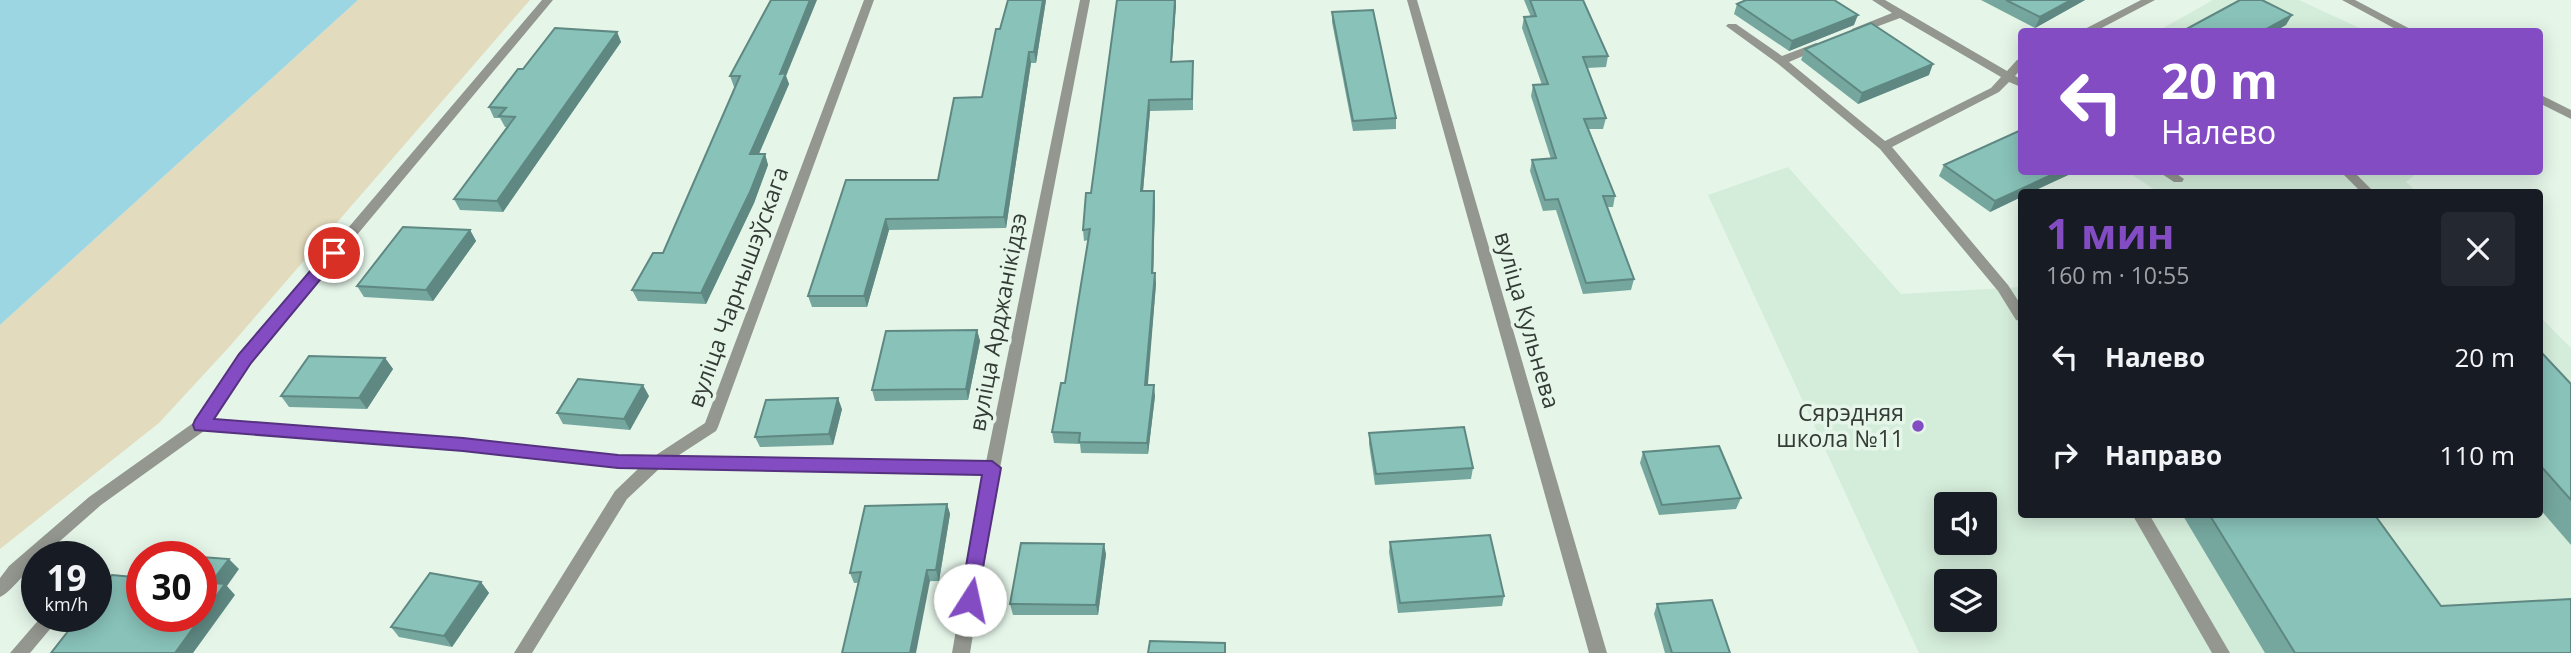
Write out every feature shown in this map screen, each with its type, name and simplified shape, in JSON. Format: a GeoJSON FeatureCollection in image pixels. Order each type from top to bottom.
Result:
{"type":"FeatureCollection","features":[{"type":"Feature","properties":{"kind":"street"},"geometry":{"type":"LineString","coordinates":[[0,590],[15,571],[95,501],[201,425],[245,359],[548,0]]}},
{"type":"Feature","properties":{"kind":"street","name":"вуліца Чарнышэўскага"},"geometry":{"type":"LineString","coordinates":[[523,653],[621,495],[656,462],[711,427],[869,0]]}},
{"type":"Feature","properties":{"kind":"street","name":"вуліца Арджанікідзэ"},"geometry":{"type":"LineString","coordinates":[[961,653],[992,468],[1085,0]]}},
{"type":"Feature","properties":{"kind":"street","name":"вуліца Кульнева"},"geometry":{"type":"LineString","coordinates":[[1412,0],[1598,653]]}},
{"type":"Feature","properties":{"kind":"street"},"geometry":{"type":"LineString","coordinates":[[1877,0],[2018,81]]}},
{"type":"Feature","properties":{"kind":"street"},"geometry":{"type":"LineString","coordinates":[[2092,28],[2150,0]]}},
{"type":"Feature","properties":{"kind":"street"},"geometry":{"type":"LineString","coordinates":[[2347,0],[2403,28]]}},
{"type":"Feature","properties":{"kind":"street"},"geometry":{"type":"LineString","coordinates":[[1840,37],[1900,14]]}},
{"type":"Feature","properties":{"kind":"street"},"geometry":{"type":"LineString","coordinates":[[1732,26],[1781,61],[1884,146],[2003,288],[2018,311]]}},
{"type":"Feature","properties":{"kind":"street"},"geometry":{"type":"LineString","coordinates":[[1781,61],[1829,42]]}},
{"type":"Feature","properties":{"kind":"street"},"geometry":{"type":"LineString","coordinates":[[1884,146],[1995,90],[2018,65]]}},
{"type":"Feature","properties":{"kind":"street"},"geometry":{"type":"LineString","coordinates":[[2543,100],[2571,115]]}},
{"type":"Feature","properties":{"kind":"street"},"geometry":{"type":"LineString","coordinates":[[2171,175],[2178,179]]}},
{"type":"Feature","properties":{"kind":"street"},"geometry":{"type":"LineString","coordinates":[[2350,175],[2365,189]]}},
{"type":"Feature","properties":{"kind":"street"},"geometry":{"type":"LineString","coordinates":[[201,425],[463,444],[618,461],[992,468]]}},
{"type":"Feature","properties":{"kind":"street"},"geometry":{"type":"LineString","coordinates":[[2142,518],[2221,653]]}},
{"type":"Feature","properties":{"kind":"street"},"geometry":{"type":"LineString","coordinates":[[19,653],[38,632]]}},
{"type":"Feature","properties":{"kind":"shaded area"},"geometry":{"type":"Polygon","coordinates":[[[358,0],[530,0],[230,346],[159,423],[0,549],[0,325],[358,0]]]}},
{"type":"Feature","properties":{"kind":"shaded area"},"geometry":{"type":"Polygon","coordinates":[[[2213,0],[2299,0],[2360,28],[2163,28],[2213,0]]]}},
{"type":"Feature","properties":{"kind":"shaded area","name":"Сярэдняя школа №11"},"geometry":{"type":"Polygon","coordinates":[[[1788,167],[1901,294],[2018,287],[2018,518],[2543,518],[2543,320],[2571,348],[2571,653],[1919,653],[1708,195],[1788,167]]]}},
{"type":"Feature","properties":{"kind":"shaded area"},"geometry":{"type":"Polygon","coordinates":[[[2132,175],[2414,175],[2406,182],[2414,189],[2154,189],[2132,175]]]}},
{"type":"Feature","properties":{"kind":"water"},"geometry":{"type":"Polygon","coordinates":[[[0,0],[358,0],[0,325],[0,0]]]}},
{"type":"Feature","properties":{"kind":"building"},"geometry":{"type":"Polygon","coordinates":[[[771,0],[810,0],[780,74],[786,73],[750,154],[765,154],[750,192],[701,293],[632,290],[653,253],[663,253],[740,76],[730,76],[771,0]]]}},
{"type":"Feature","properties":{"kind":"building"},"geometry":{"type":"Polygon","coordinates":[[[1008,0],[1043,0],[1034,52],[1029,52],[1004,217],[886,219],[864,296],[808,296],[846,180],[938,180],[954,98],[982,97],[996,29],[1000,29],[1008,0]]]}},
{"type":"Feature","properties":{"kind":"building"},"geometry":{"type":"Polygon","coordinates":[[[1117,0],[1175,0],[1171,62],[1193,61],[1192,99],[1149,100],[1141,191],[1154,191],[1152,273],[1155,273],[1145,385],[1154,385],[1147,443],[1079,442],[1080,433],[1052,432],[1061,383],[1065,383],[1090,229],[1083,230],[1086,193],[1091,193],[1117,0]]]}},
{"type":"Feature","properties":{"kind":"building"},"geometry":{"type":"Polygon","coordinates":[[[1530,0],[1583,0],[1608,56],[1583,57],[1606,118],[1584,119],[1615,196],[1603,196],[1634,279],[1586,283],[1558,199],[1545,200],[1532,160],[1556,158],[1533,85],[1548,84],[1524,17],[1536,16],[1530,0]]]}},
{"type":"Feature","properties":{"kind":"building"},"geometry":{"type":"Polygon","coordinates":[[[1746,0],[1834,0],[1858,15],[1792,41],[1737,4],[1746,0]]]}},
{"type":"Feature","properties":{"kind":"building"},"geometry":{"type":"Polygon","coordinates":[[[2006,0],[2071,0],[2040,17],[2006,0]]]}},
{"type":"Feature","properties":{"kind":"building"},"geometry":{"type":"Polygon","coordinates":[[[2240,0],[2262,0],[2292,15],[2268,28],[2188,28],[2240,0]]]}},
{"type":"Feature","properties":{"kind":"building"},"geometry":{"type":"Polygon","coordinates":[[[1373,10],[1396,118],[1353,121],[1332,12],[1373,10]]]}},
{"type":"Feature","properties":{"kind":"building"},"geometry":{"type":"Polygon","coordinates":[[[1871,23],[1933,64],[1862,93],[1805,49],[1871,23]]]}},
{"type":"Feature","properties":{"kind":"building"},"geometry":{"type":"Polygon","coordinates":[[[555,28],[617,32],[497,201],[454,199],[515,117],[499,116],[506,108],[489,107],[518,69],[523,69],[555,28]]]}},
{"type":"Feature","properties":{"kind":"building"},"geometry":{"type":"Polygon","coordinates":[[[2018,131],[2018,175],[2051,175],[1995,201],[1944,165],[2018,131]]]}},
{"type":"Feature","properties":{"kind":"building"},"geometry":{"type":"Polygon","coordinates":[[[403,227],[470,230],[426,290],[357,286],[403,227]]]}},
{"type":"Feature","properties":{"kind":"building"},"geometry":{"type":"Polygon","coordinates":[[[977,330],[966,389],[872,390],[886,331],[977,330]]]}},
{"type":"Feature","properties":{"kind":"building"},"geometry":{"type":"Polygon","coordinates":[[[2543,354],[2571,384],[2571,500],[2543,468],[2543,354]]]}},
{"type":"Feature","properties":{"kind":"building"},"geometry":{"type":"Polygon","coordinates":[[[309,356],[385,358],[359,398],[281,396],[309,356]]]}},
{"type":"Feature","properties":{"kind":"building"},"geometry":{"type":"Polygon","coordinates":[[[578,379],[643,385],[624,419],[557,413],[578,379]]]}},
{"type":"Feature","properties":{"kind":"building"},"geometry":{"type":"Polygon","coordinates":[[[838,398],[829,434],[755,437],[766,400],[838,398]]]}},
{"type":"Feature","properties":{"kind":"building"},"geometry":{"type":"Polygon","coordinates":[[[1464,427],[1473,468],[1376,474],[1369,433],[1464,427]]]}},
{"type":"Feature","properties":{"kind":"building"},"geometry":{"type":"Polygon","coordinates":[[[1719,446],[1741,498],[1662,505],[1643,452],[1719,446]]]}},
{"type":"Feature","properties":{"kind":"building"},"geometry":{"type":"Polygon","coordinates":[[[947,504],[936,570],[927,570],[910,653],[842,653],[861,572],[850,573],[865,506],[947,504]]]}},
{"type":"Feature","properties":{"kind":"building"},"geometry":{"type":"Polygon","coordinates":[[[2211,518],[2377,518],[2441,606],[2571,599],[2571,653],[2295,653],[2211,518]]]}},
{"type":"Feature","properties":{"kind":"building"},"geometry":{"type":"Polygon","coordinates":[[[1490,535],[1504,596],[1400,603],[1390,542],[1490,535]]]}},
{"type":"Feature","properties":{"kind":"building"},"geometry":{"type":"Polygon","coordinates":[[[1021,543],[1104,544],[1096,605],[1010,604],[1021,543]]]}},
{"type":"Feature","properties":{"kind":"building"},"geometry":{"type":"Polygon","coordinates":[[[217,558],[229,559],[217,575],[217,558]]]}},
{"type":"Feature","properties":{"kind":"building"},"geometry":{"type":"Polygon","coordinates":[[[430,573],[481,582],[444,636],[391,627],[430,573]]]}},
{"type":"Feature","properties":{"kind":"building"},"geometry":{"type":"Polygon","coordinates":[[[112,575],[126,576],[126,632],[190,632],[175,653],[51,653],[67,632],[112,632],[112,575]]]}},
{"type":"Feature","properties":{"kind":"building"},"geometry":{"type":"Polygon","coordinates":[[[217,583],[225,584],[217,595],[217,583]]]}},
{"type":"Feature","properties":{"kind":"building"},"geometry":{"type":"Polygon","coordinates":[[[1712,600],[1730,653],[1672,653],[1657,604],[1712,600]]]}},
{"type":"Feature","properties":{"kind":"building"},"geometry":{"type":"Polygon","coordinates":[[[1150,641],[1225,643],[1225,653],[1148,653],[1150,641]]]}},
{"type":"Feature","properties":{"kind":"place","name":"Сярэдняя школа №11"},"geometry":{"type":"Point","coordinates":[1918,426]}},
{"type":"Feature","properties":{"kind":"route"},"geometry":{"type":"LineString","coordinates":[[334,253],[245,359],[201,425],[463,444],[618,461],[992,468],[970,600]]}}]}
